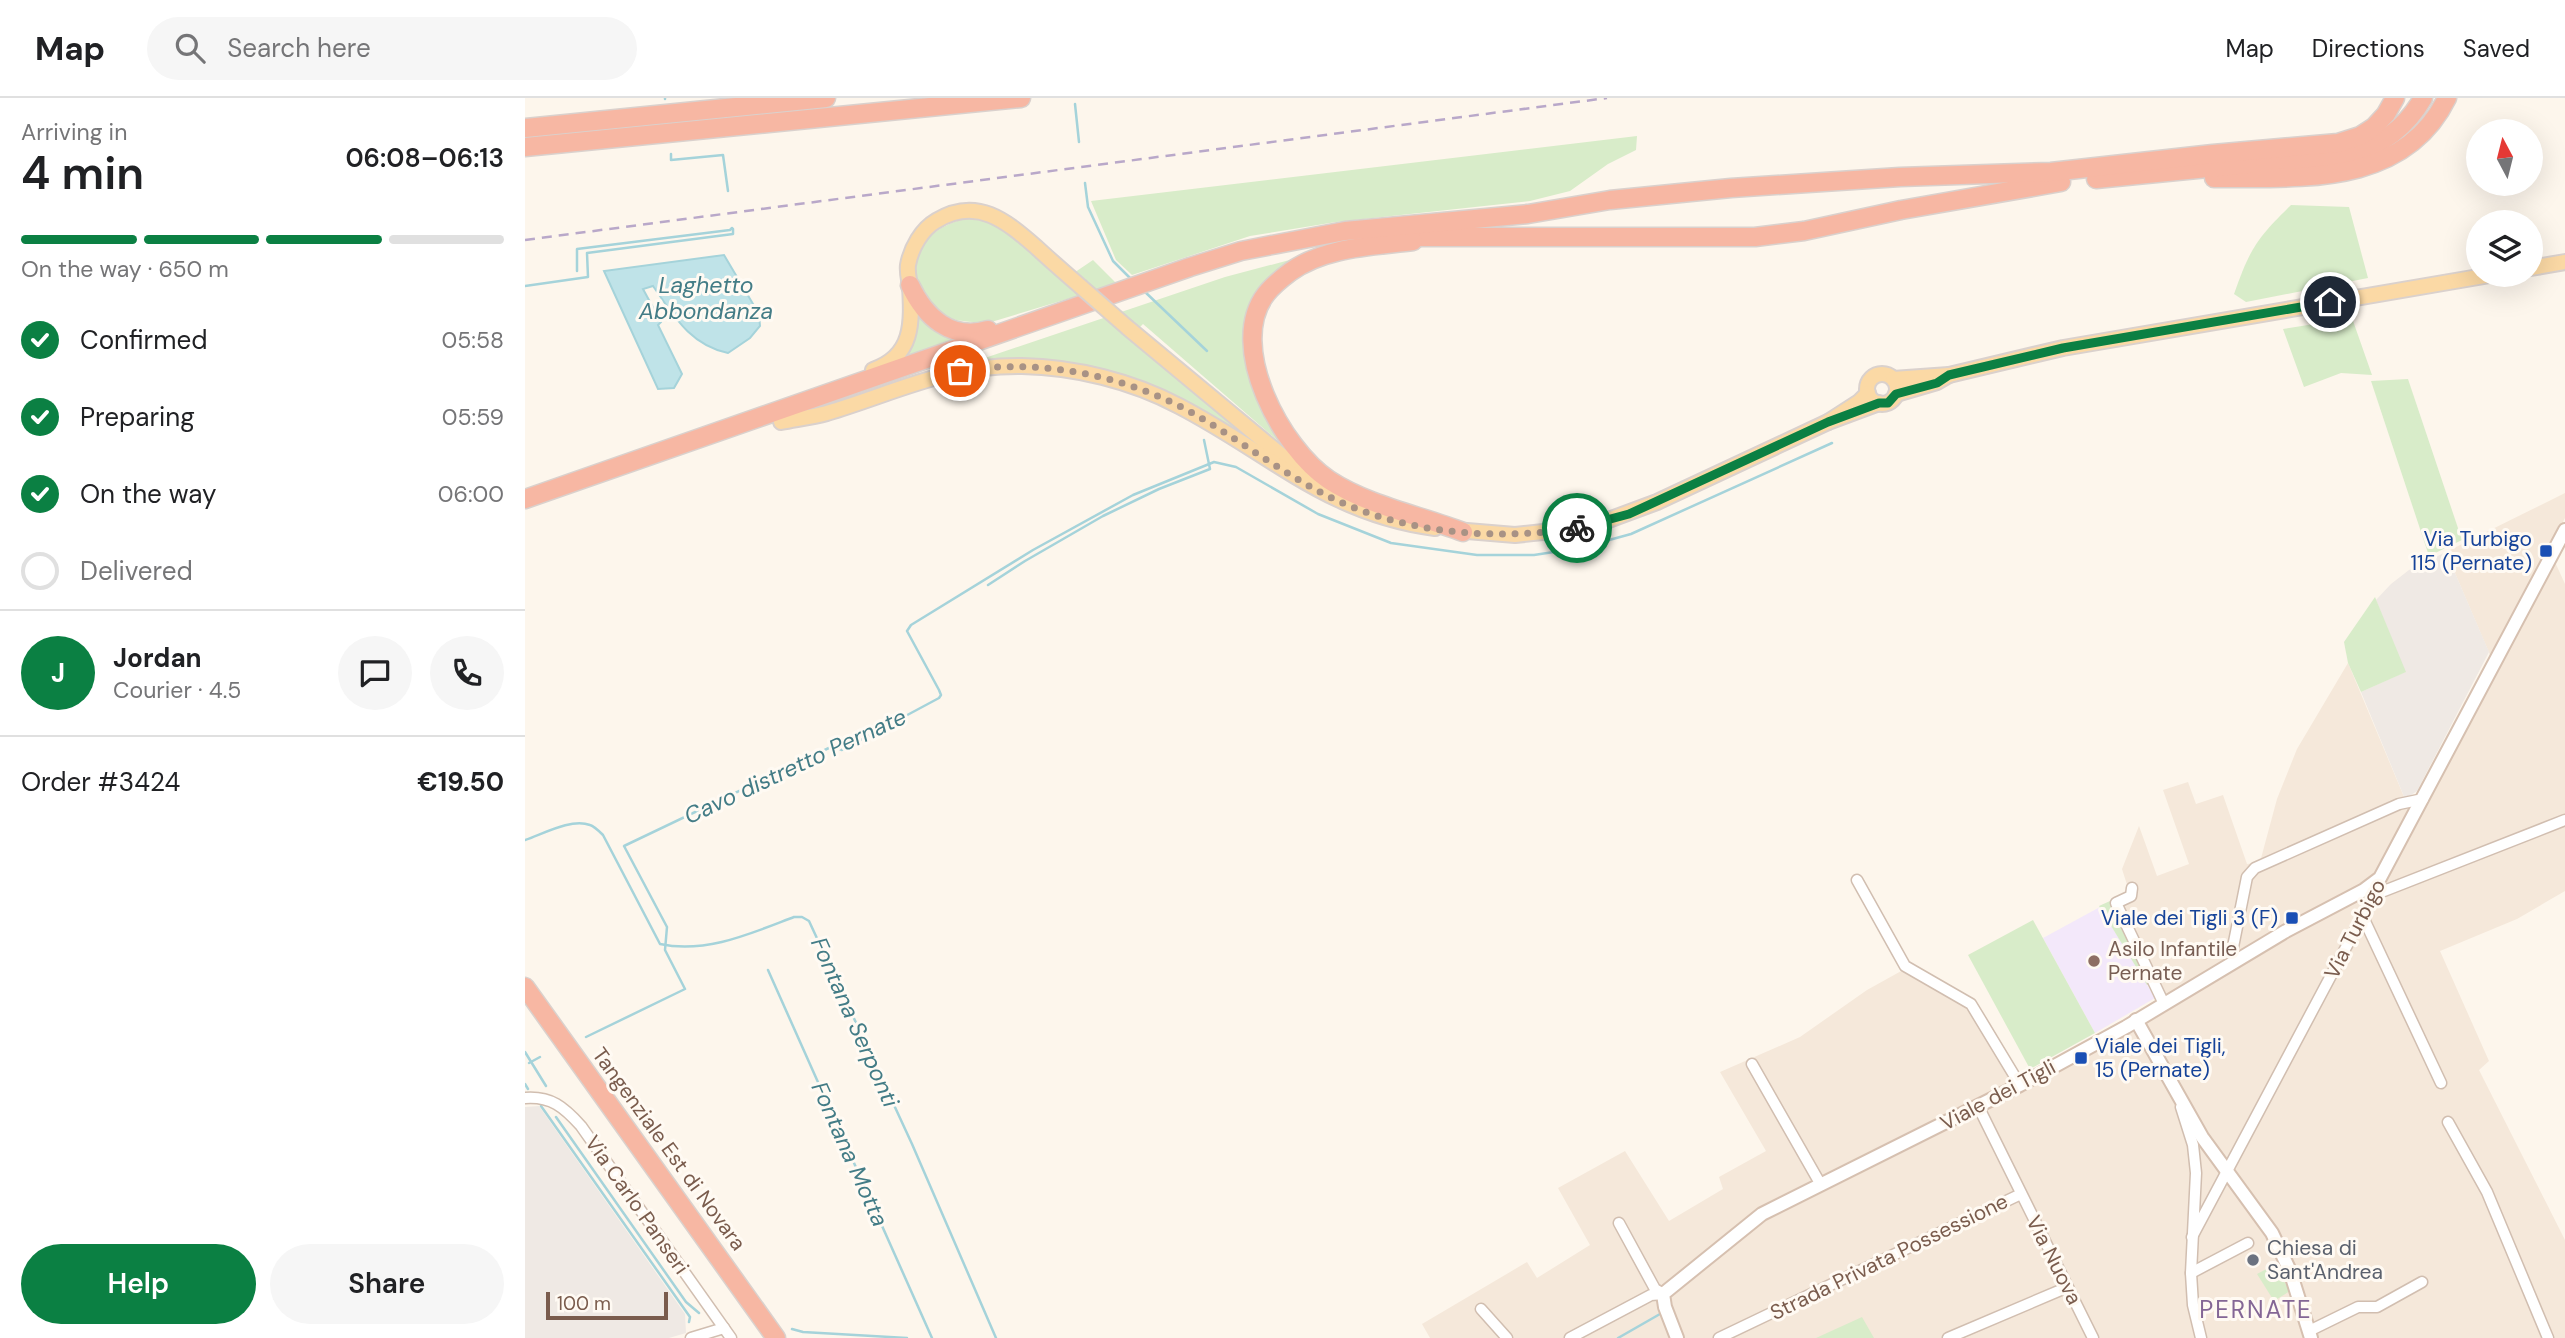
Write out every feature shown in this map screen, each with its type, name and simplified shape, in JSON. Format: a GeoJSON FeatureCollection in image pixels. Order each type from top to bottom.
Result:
{"type":"FeatureCollection","features":[{"type":"Feature","properties":{"kind":"highway"},"geometry":{"type":"LineString","coordinates":[[525,128],[826,98]]}},
{"type":"Feature","properties":{"kind":"highway"},"geometry":{"type":"LineString","coordinates":[[525,147],[1021,98]]}},
{"type":"Feature","properties":{"kind":"highway"},"geometry":{"type":"LineString","coordinates":[[525,499],[773,419],[1081,295],[1142,289],[1317,246],[1379,237],[1755,237],[1804,231],[2091,174],[2350,140],[2374,127],[2395,98]]}},
{"type":"Feature","properties":{"kind":"highway"},"geometry":{"type":"LineString","coordinates":[[2091,174],[2330,159],[2355,155],[2398,130],[2423,98]]}},
{"type":"Feature","properties":{"kind":"highway"},"geometry":{"type":"LineString","coordinates":[[525,511],[1241,251],[1345,231],[1528,214],[1610,200],[1731,188],[1900,177],[2051,172],[2141,181],[2344,174],[2384,160],[2403,149],[2430,125],[2448,98]]}},
{"type":"Feature","properties":{"kind":"highway"},"geometry":{"type":"LineString","coordinates":[[1446,236],[1329,254],[1308,261],[1266,294],[1259,309],[1254,333],[1254,354],[1269,409],[1301,455],[1328,480],[1382,505],[1463,531]]}},
{"type":"Feature","properties":{"kind":"highway"},"geometry":{"type":"LineString","coordinates":[[910,285],[917,300],[931,317],[949,328],[968,334],[1039,312],[1081,295]]}},
{"type":"Feature","properties":{"kind":"highway","name":"Tangenziale Est di Novara"},"geometry":{"type":"LineString","coordinates":[[525,987],[776,1338]]}},
{"type":"Feature","properties":{"kind":"highway","name":"Tangenziale Est di Novara"},"geometry":{"type":"LineString","coordinates":[[525,1007],[762,1338]]}},
{"type":"Feature","properties":{"kind":"main road"},"geometry":{"type":"LineString","coordinates":[[773,419],[817,390],[881,367],[893,359],[906,343],[911,327],[908,269],[911,255],[928,227],[946,216],[973,211],[990,214],[1007,222],[1081,295],[1128,328],[1281,455],[1338,493],[1383,513],[1463,531]]}},
{"type":"Feature","properties":{"kind":"main road"},"geometry":{"type":"LineString","coordinates":[[2543,265],[2565,260]]}},
{"type":"Feature","properties":{"kind":"main road"},"geometry":{"type":"LineString","coordinates":[[1895,386],[1937,383],[1949,375],[2063,348],[2466,279]]}},
{"type":"Feature","properties":{"kind":"main road"},"geometry":{"type":"LineString","coordinates":[[773,419],[826,414],[944,374],[977,368],[1023,366],[1079,372],[1125,383],[1174,403],[1329,497],[1370,514],[1405,524],[1515,535],[1586,527],[1629,514],[1874,398],[1891,401],[1895,386]]}},
{"type":"Feature","properties":{"kind":"main road"},"geometry":{"type":"LineString","coordinates":[[1874,398],[1868,384],[1875,376],[1887,375],[1895,386]]}},
{"type":"Feature","properties":{"kind":"main road","name":"Via Turbigo"},"geometry":{"type":"LineString","coordinates":[[2379,884],[2565,530]]}},
{"type":"Feature","properties":{"kind":"main road","name":"Viale dei Tigli"},"geometry":{"type":"LineString","coordinates":[[1663,1294],[1762,1214],[2020,1085],[2313,916],[2379,884]]}},
{"type":"Feature","properties":{"kind":"main road"},"geometry":{"type":"LineString","coordinates":[[2136,1020],[2179,1100],[2197,1141],[2227,1173],[2272,1233],[2290,1271],[2310,1335]]}},
{"type":"Feature","properties":{"kind":"main road"},"geometry":{"type":"LineString","coordinates":[[1663,1294],[1677,1338]]}},
{"type":"Feature","properties":{"kind":"street"},"geometry":{"type":"LineString","coordinates":[[2235,961],[2232,951],[2247,877],[2255,868],[2399,804],[2423,799]]}},
{"type":"Feature","properties":{"kind":"street"},"geometry":{"type":"LineString","coordinates":[[2379,884],[2384,891],[2565,820]]}},
{"type":"Feature","properties":{"kind":"street"},"geometry":{"type":"LineString","coordinates":[[1857,880],[1905,966],[1971,1004],[2020,1085]]}},
{"type":"Feature","properties":{"kind":"street","name":"Via Turbigo"},"geometry":{"type":"LineString","coordinates":[[2201,1338],[2193,1305],[2192,1237],[2379,884]]}},
{"type":"Feature","properties":{"kind":"street"},"geometry":{"type":"LineString","coordinates":[[2132,888],[2131,896],[2116,903],[2164,1004]]}},
{"type":"Feature","properties":{"kind":"street"},"geometry":{"type":"LineString","coordinates":[[2363,915],[2441,1083]]}},
{"type":"Feature","properties":{"kind":"street"},"geometry":{"type":"LineString","coordinates":[[1752,1064],[1821,1185]]}},
{"type":"Feature","properties":{"kind":"street","name":"Via Carlo Panseri"},"geometry":{"type":"LineString","coordinates":[[525,1098],[540,1097],[555,1102],[581,1126],[731,1338]]}},
{"type":"Feature","properties":{"kind":"street","name":"Via Nuova"},"geometry":{"type":"LineString","coordinates":[[1978,1106],[2093,1338]]}},
{"type":"Feature","properties":{"kind":"street"},"geometry":{"type":"LineString","coordinates":[[2448,1122],[2487,1192],[2548,1338]]}},
{"type":"Feature","properties":{"kind":"street"},"geometry":{"type":"LineString","coordinates":[[2192,1237],[2197,1141]]}},
{"type":"Feature","properties":{"kind":"street","name":"Strada Privata Possessione"},"geometry":{"type":"LineString","coordinates":[[1719,1338],[2021,1194]]}},
{"type":"Feature","properties":{"kind":"street"},"geometry":{"type":"LineString","coordinates":[[1619,1223],[1655,1289],[1663,1294]]}},
{"type":"Feature","properties":{"kind":"street"},"geometry":{"type":"LineString","coordinates":[[2191,1273],[2248,1244]]}},
{"type":"Feature","properties":{"kind":"street"},"geometry":{"type":"LineString","coordinates":[[2310,1335],[2358,1307],[2377,1307],[2422,1282]]}},
{"type":"Feature","properties":{"kind":"street"},"geometry":{"type":"LineString","coordinates":[[1948,1338],[2068,1287]]}},
{"type":"Feature","properties":{"kind":"street"},"geometry":{"type":"LineString","coordinates":[[1570,1338],[1651,1295],[1663,1294]]}},
{"type":"Feature","properties":{"kind":"street"},"geometry":{"type":"LineString","coordinates":[[1481,1309],[1507,1338]]}},
{"type":"Feature","properties":{"kind":"street"},"geometry":{"type":"LineString","coordinates":[[691,1338],[724,1328]]}},
{"type":"Feature","properties":{"kind":"shaded area"},"geometry":{"type":"Polygon","coordinates":[[[2565,493],[2565,518],[2549,549],[2565,584],[2565,891],[2517,919],[2440,951],[2489,1061],[2479,1070],[2565,1240],[2565,1338],[1430,1338],[1422,1324],[1527,1262],[1537,1278],[1590,1245],[1558,1188],[1625,1151],[1669,1221],[1723,1189],[1719,1177],[1766,1151],[1720,1072],[1800,1037],[1867,990],[1903,970],[1971,1010],[2014,1081],[2097,1037],[2164,995],[2117,901],[2130,894],[2122,869],[2139,826],[2157,876],[2189,864],[2163,790],[2188,782],[2196,804],[2223,795],[2247,864],[2260,862],[2277,799],[2297,749],[2348,663],[2407,804],[2425,801],[2496,669],[2446,552],[2565,493]]]}},
{"type":"Feature","properties":{"kind":"shaded area"},"geometry":{"type":"Polygon","coordinates":[[[2446,552],[2489,652],[2417,791],[2405,799],[2361,692],[2405,672],[2376,600],[2409,570],[2446,552]]]}},
{"type":"Feature","properties":{"kind":"shaded area","name":"Asilo Infantile Pernate"},"geometry":{"type":"Polygon","coordinates":[[[2100,907],[2155,998],[2095,1033],[2043,938],[2100,907]]]}},
{"type":"Feature","properties":{"kind":"shaded area"},"geometry":{"type":"Polygon","coordinates":[[[539,1106],[685,1314],[686,1333],[669,1338],[525,1338],[525,1107],[539,1106]]]}},
{"type":"Feature","properties":{"kind":"green space"},"geometry":{"type":"Polygon","coordinates":[[[1637,136],[1636,150],[1608,164],[1570,191],[1530,201],[1336,222],[1250,236],[1132,275],[1116,260],[1091,201],[1637,136]]]}},
{"type":"Feature","properties":{"kind":"green space"},"geometry":{"type":"Polygon","coordinates":[[[2291,205],[2349,207],[2368,278],[2246,302],[2234,294],[2245,266],[2255,245],[2291,205]]]}},
{"type":"Feature","properties":{"kind":"green space"},"geometry":{"type":"Polygon","coordinates":[[[970,218],[984,220],[1009,232],[1062,281],[1093,260],[1117,284],[988,323],[943,316],[930,309],[920,290],[916,276],[919,252],[934,233],[957,221],[970,218]]]}},
{"type":"Feature","properties":{"kind":"green space"},"geometry":{"type":"Polygon","coordinates":[[[1297,258],[1264,285],[1247,349],[1299,459],[1143,324],[1129,338],[1252,442],[1064,365],[976,361],[1225,277],[1297,258]]]}},
{"type":"Feature","properties":{"kind":"green space"},"geometry":{"type":"Polygon","coordinates":[[[917,309],[962,338],[900,359],[917,309]]]}},
{"type":"Feature","properties":{"kind":"green space"},"geometry":{"type":"Polygon","coordinates":[[[2352,318],[2372,375],[2341,373],[2304,387],[2283,329],[2352,318]]]}},
{"type":"Feature","properties":{"kind":"green space"},"geometry":{"type":"Polygon","coordinates":[[[2408,379],[2462,540],[2429,556],[2371,381],[2408,379]]]}},
{"type":"Feature","properties":{"kind":"green space"},"geometry":{"type":"Polygon","coordinates":[[[2375,597],[2406,672],[2361,692],[2348,663],[2344,642],[2375,597]]]}},
{"type":"Feature","properties":{"kind":"green space"},"geometry":{"type":"Polygon","coordinates":[[[2110,901],[2149,984],[2147,985],[2099,906],[2110,901]]]}},
{"type":"Feature","properties":{"kind":"green space"},"geometry":{"type":"Polygon","coordinates":[[[2033,920],[2095,1033],[2030,1069],[1968,955],[2033,920]]]}},
{"type":"Feature","properties":{"kind":"green space"},"geometry":{"type":"Polygon","coordinates":[[[2274,1265],[2290,1291],[2274,1301],[2257,1274],[2274,1265]]]}},
{"type":"Feature","properties":{"kind":"green space"},"geometry":{"type":"Polygon","coordinates":[[[1862,1317],[1874,1338],[1816,1338],[1862,1317]]]}},
{"type":"Feature","properties":{"kind":"water","name":"Laghetto Abbondanza"},"geometry":{"type":"Polygon","coordinates":[[[724,255],[759,314],[760,326],[750,338],[728,353],[715,349],[684,328],[653,286],[643,289],[661,322],[658,325],[682,374],[674,388],[658,389],[604,271],[724,255]]]}},
{"type":"Feature","properties":{"kind":"waterway","name":"Cavo distretto Pernate"},"geometry":{"type":"LineString","coordinates":[[1075,104],[1079,142]]}},
{"type":"Feature","properties":{"kind":"waterway","name":"Cavo distretto Pernate"},"geometry":{"type":"LineString","coordinates":[[671,154],[671,160],[723,155],[728,191]]}},
{"type":"Feature","properties":{"kind":"waterway","name":"Cavo distretto Pernate"},"geometry":{"type":"LineString","coordinates":[[1085,183],[1088,207],[1113,261],[1133,281]]}},
{"type":"Feature","properties":{"kind":"waterway","name":"Cavo distretto Pernate"},"geometry":{"type":"LineString","coordinates":[[577,271],[577,249],[732,228]]}},
{"type":"Feature","properties":{"kind":"waterway"},"geometry":{"type":"LineString","coordinates":[[525,286],[588,277],[587,253],[733,234],[733,229]]}},
{"type":"Feature","properties":{"kind":"waterway","name":"Cavo distretto Pernate"},"geometry":{"type":"LineString","coordinates":[[1143,290],[1207,351]]}},
{"type":"Feature","properties":{"kind":"waterway","name":"Cavo distretto Pernate"},"geometry":{"type":"LineString","coordinates":[[988,585],[1103,516],[1159,489],[1210,469],[1204,440]]}},
{"type":"Feature","properties":{"kind":"waterway","name":"Cavo distretto Pernate"},"geometry":{"type":"LineString","coordinates":[[586,1037],[685,989],[665,950],[667,927],[624,846],[833,746],[842,750],[939,698],[939,690],[907,631],[911,625],[1033,550],[1133,495],[1214,462],[1236,467],[1318,514],[1391,543],[1477,555],[1534,555],[1580,548],[1631,534],[1832,443]]}},
{"type":"Feature","properties":{"kind":"waterway","name":"Fontana Serponti"},"geometry":{"type":"LineString","coordinates":[[525,840],[574,824],[582,823],[595,828],[603,835],[660,944],[712,944],[794,917],[809,921],[912,1144],[996,1338]]}},
{"type":"Feature","properties":{"kind":"waterway","name":"Fontana Motta"},"geometry":{"type":"LineString","coordinates":[[768,970],[932,1338]]}},
{"type":"Feature","properties":{"kind":"waterway","name":"Fontana Serponti"},"geometry":{"type":"LineString","coordinates":[[525,1052],[546,1086]]}},
{"type":"Feature","properties":{"kind":"waterway","name":"Fontana Serponti"},"geometry":{"type":"LineString","coordinates":[[529,1063],[540,1057]]}},
{"type":"Feature","properties":{"kind":"waterway","name":"Cavo distretto Pernate"},"geometry":{"type":"LineString","coordinates":[[525,1084],[528,1089]]}},
{"type":"Feature","properties":{"kind":"waterway","name":"Cavo distretto Pernate"},"geometry":{"type":"LineString","coordinates":[[541,1106],[690,1317],[689,1322]]}},
{"type":"Feature","properties":{"kind":"waterway","name":"Fontana Serponti"},"geometry":{"type":"LineString","coordinates":[[556,1117],[686,1302],[699,1313]]}},
{"type":"Feature","properties":{"kind":"waterway","name":"Fontana Serponti"},"geometry":{"type":"LineString","coordinates":[[1618,1338],[1660,1314]]}},
{"type":"Feature","properties":{"kind":"waterway","name":"Fontana Serponti"},"geometry":{"type":"LineString","coordinates":[[792,1329],[803,1332],[907,1338]]}},
{"type":"Feature","properties":{"kind":"railway"},"geometry":{"type":"LineString","coordinates":[[525,240],[1607,98]]}},
{"type":"Feature","properties":{"kind":"way so far"},"geometry":{"type":"LineString","coordinates":[[960,371],[1023,366],[1079,372],[1125,383],[1198,416],[1329,497],[1370,514],[1405,524],[1515,535],[1577,528]]}},
{"type":"Feature","properties":{"kind":"place","name":"Via Turbigo 115 (Pernate)"},"geometry":{"type":"Point","coordinates":[2546,551]}},
{"type":"Feature","properties":{"kind":"place","name":"Viale dei Tigli 3 (F)"},"geometry":{"type":"Point","coordinates":[2292,918]}},
{"type":"Feature","properties":{"kind":"place","name":"Asilo Infantile Pernate"},"geometry":{"type":"Point","coordinates":[2094,961]}},
{"type":"Feature","properties":{"kind":"place","name":"Viale dei Tigli, 15 (Pernate)"},"geometry":{"type":"Point","coordinates":[2081,1058]}},
{"type":"Feature","properties":{"kind":"place","name":"Chiesa di Sant'Andrea"},"geometry":{"type":"Point","coordinates":[2253,1260]}},
{"type":"Feature","properties":{"kind":"district","name":"PERNATE"},"geometry":{"type":"Point","coordinates":[2256,1310]}},
{"type":"Feature","properties":{"kind":"route"},"geometry":{"type":"LineString","coordinates":[[1577,528],[1629,514],[1828,422],[1879,403],[1888,403],[1896,394],[1937,383],[1949,375],[2063,348],[2330,302]]}}]}
